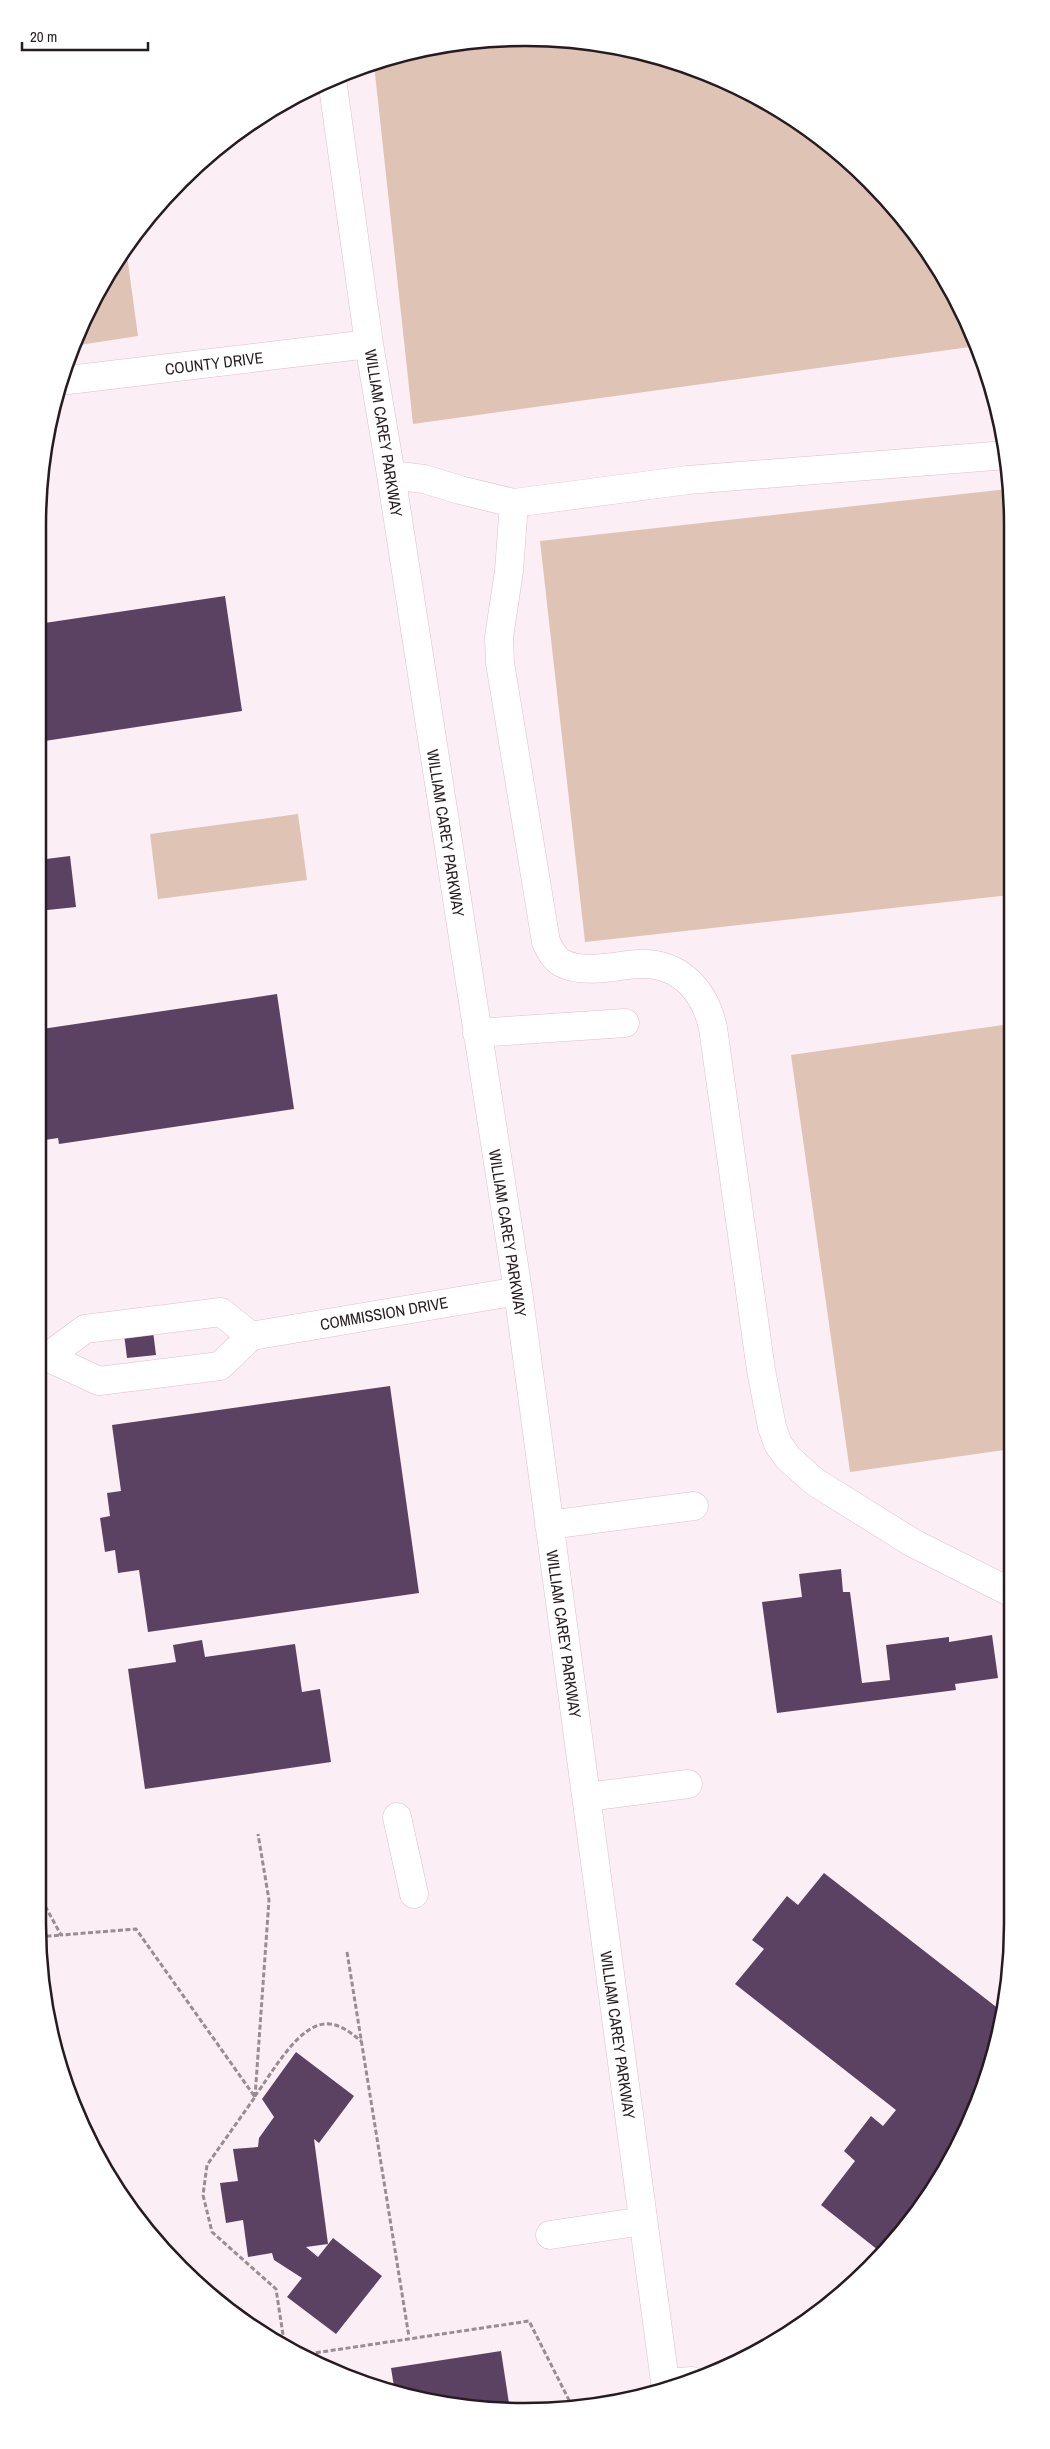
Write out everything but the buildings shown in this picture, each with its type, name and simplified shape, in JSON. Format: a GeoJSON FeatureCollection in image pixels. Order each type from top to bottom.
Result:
{"type":"FeatureCollection","features":[{"type":"Feature","properties":{"kind":"street","name":"WILLIAM CAREY PARKWAY"},"geometry":{"type":"LineString","coordinates":[[333,87],[369,344],[392,475],[518,1291],[664,2381]]}},
{"type":"Feature","properties":{"kind":"street","name":"COUNTY DRIVE"},"geometry":{"type":"LineString","coordinates":[[69,380],[369,344]]}},
{"type":"Feature","properties":{"kind":"street"},"geometry":{"type":"LineString","coordinates":[[392,475],[424,479],[514,503],[688,480],[999,456]]}},
{"type":"Feature","properties":{"kind":"street"},"geometry":{"type":"LineString","coordinates":[[514,503],[509,570],[499,637],[500,663],[546,942],[552,955],[561,963],[572,966],[590,968],[640,964],[674,972],[687,980],[704,999],[713,1028],[761,1370],[772,1427],[778,1444],[788,1458],[815,1482],[913,1543],[1004,1589]]}},
{"type":"Feature","properties":{"kind":"street"},"geometry":{"type":"LineString","coordinates":[[477,1033],[625,1023]]}},
{"type":"Feature","properties":{"kind":"street","name":"COMMISSION DRIVE"},"geometry":{"type":"LineString","coordinates":[[251,1336],[518,1291]]}},
{"type":"Feature","properties":{"kind":"street"},"geometry":{"type":"LineString","coordinates":[[46,1354],[85,1329],[221,1312],[251,1336],[220,1366],[99,1381],[46,1359]]}},
{"type":"Feature","properties":{"kind":"street"},"geometry":{"type":"LineString","coordinates":[[549,1525],[694,1506]]}},
{"type":"Feature","properties":{"kind":"street"},"geometry":{"type":"LineString","coordinates":[[587,1797],[688,1784]]}},
{"type":"Feature","properties":{"kind":"street"},"geometry":{"type":"LineString","coordinates":[[397,1817],[414,1894]]}},
{"type":"Feature","properties":{"kind":"street"},"geometry":{"type":"LineString","coordinates":[[550,2235],[643,2221]]}},
{"type":"Feature","properties":{"kind":"path"},"geometry":{"type":"LineString","coordinates":[[255,2097],[269,1900],[258,1834]]}},
{"type":"Feature","properties":{"kind":"path"},"geometry":{"type":"LineString","coordinates":[[46,1908],[61,1935]]}},
{"type":"Feature","properties":{"kind":"path"},"geometry":{"type":"LineString","coordinates":[[46,1936],[136,1929],[255,2097]]}},
{"type":"Feature","properties":{"kind":"path"},"geometry":{"type":"LineString","coordinates":[[347,1952],[409,2338]]}},
{"type":"Feature","properties":{"kind":"path"},"geometry":{"type":"LineString","coordinates":[[283,2337],[276,2289],[212,2232],[203,2195],[207,2165],[291,2046],[308,2029],[330,2023],[346,2030],[362,2042]]}},
{"type":"Feature","properties":{"kind":"path"},"geometry":{"type":"LineString","coordinates":[[313,2353],[530,2321],[569,2401]]}},
{"type":"Feature","properties":{"kind":"shaded area"},"geometry":{"type":"Polygon","coordinates":[[[525,46],[556,47],[618,55],[679,72],[708,83],[764,110],[791,127],[841,165],[885,209],[923,259],[940,286],[969,347],[413,424],[375,71],[432,55],[463,50],[525,46]]]}},
{"type":"Feature","properties":{"kind":"shaded area"},"geometry":{"type":"Polygon","coordinates":[[[127,258],[138,336],[82,345],[110,286],[127,258]]]}},
{"type":"Feature","properties":{"kind":"shaded area"},"geometry":{"type":"Polygon","coordinates":[[[1003,490],[1004,896],[585,942],[540,541],[1003,490]]]}},
{"type":"Feature","properties":{"kind":"shaded area"},"geometry":{"type":"Polygon","coordinates":[[[298,814],[307,880],[158,899],[150,834],[298,814]]]}},
{"type":"Feature","properties":{"kind":"shaded area"},"geometry":{"type":"Polygon","coordinates":[[[1004,1025],[1004,1450],[850,1472],[791,1055],[1004,1025]]]}}]}
